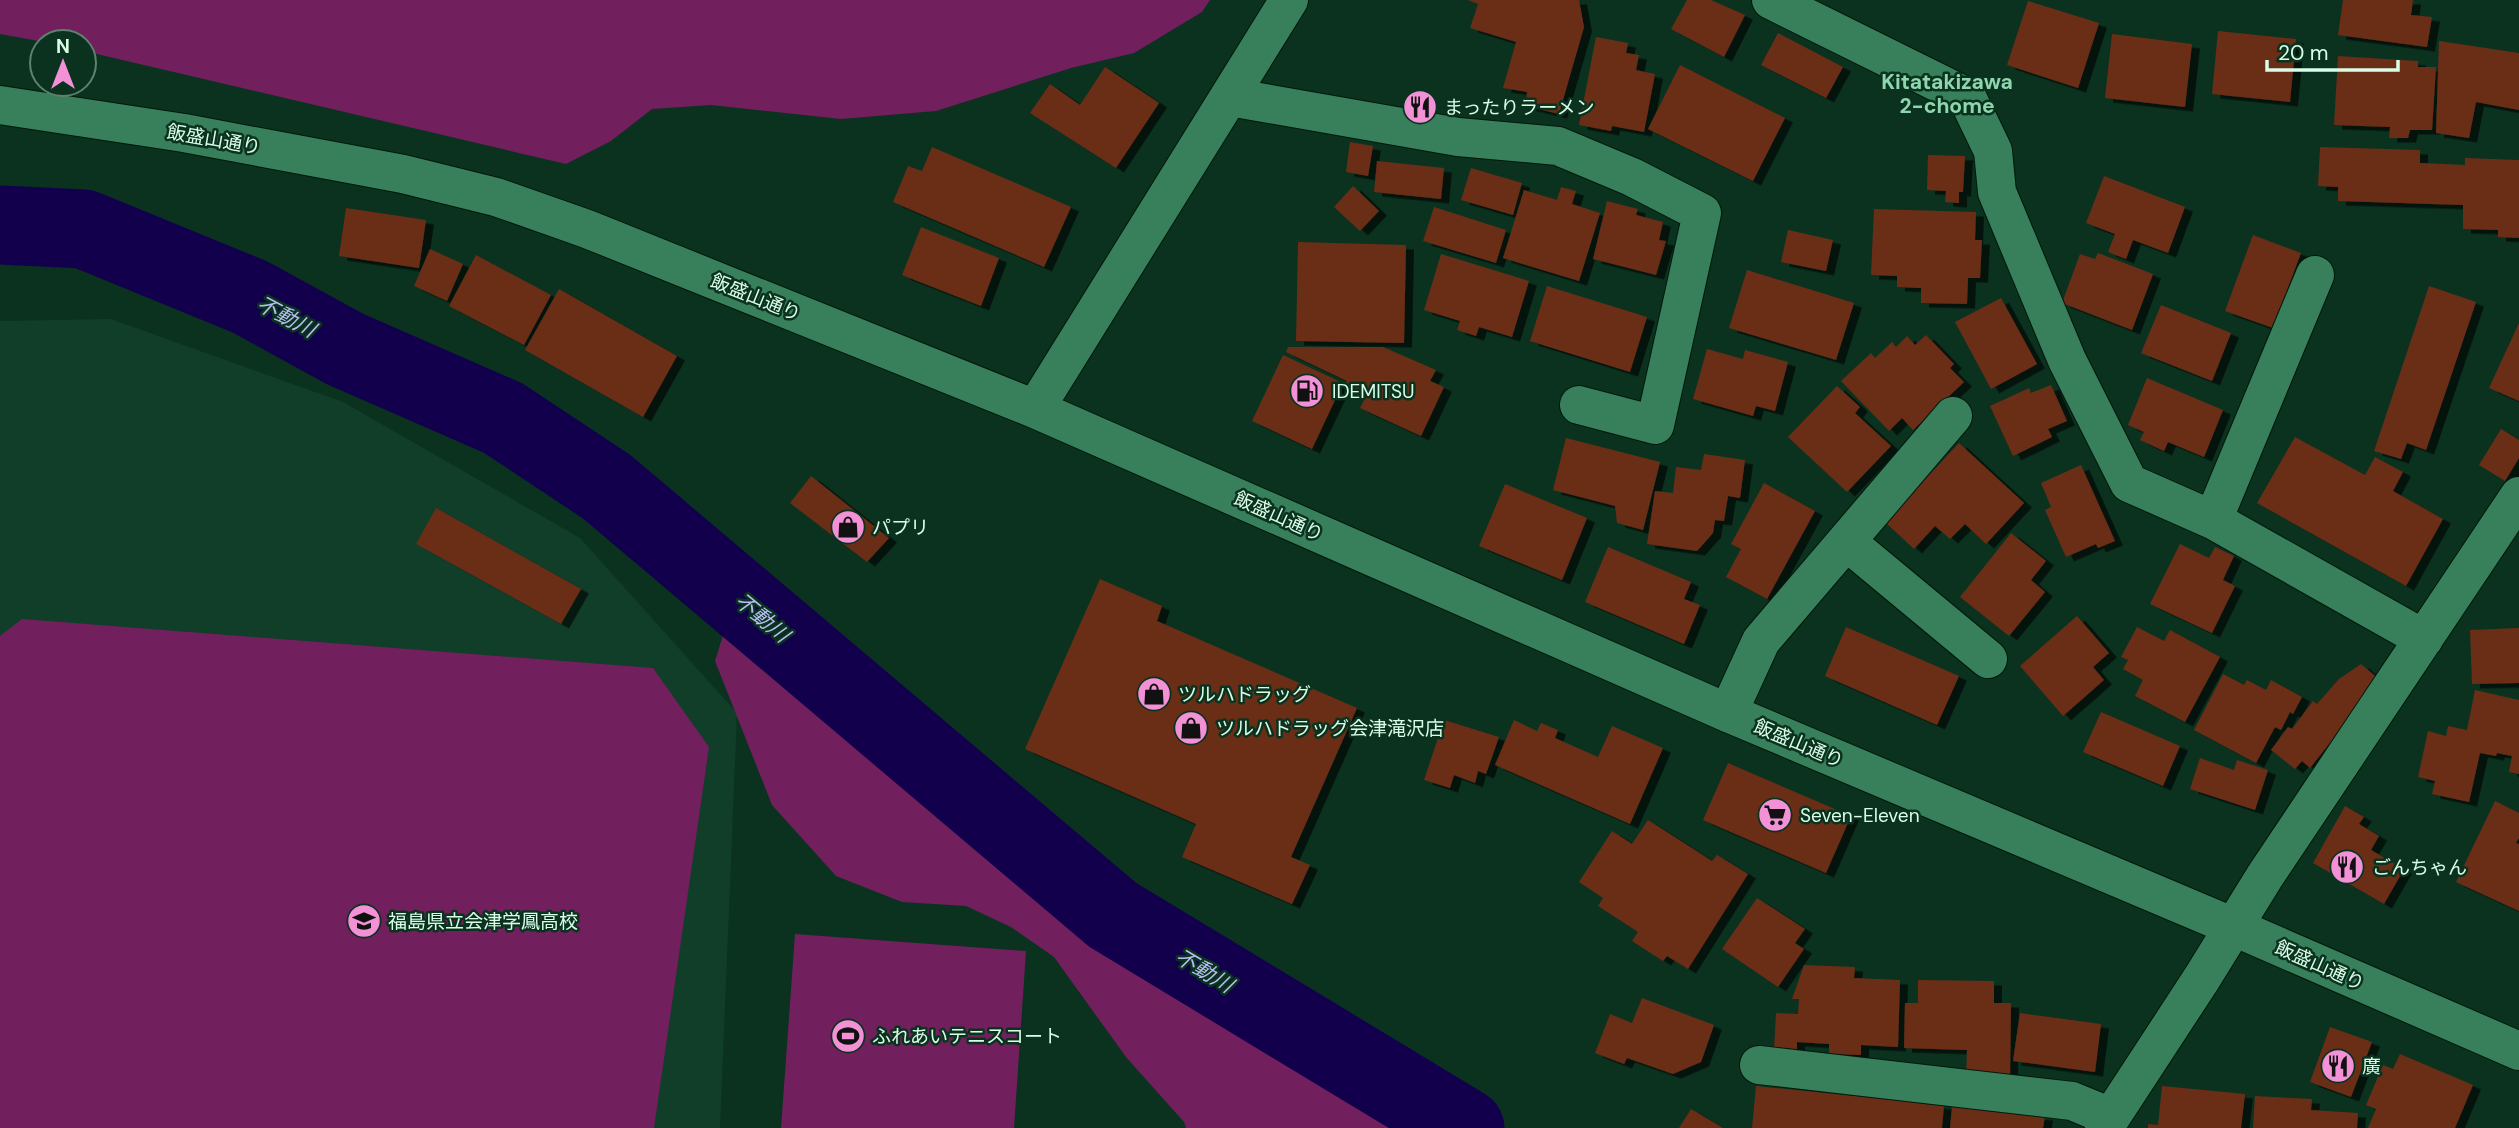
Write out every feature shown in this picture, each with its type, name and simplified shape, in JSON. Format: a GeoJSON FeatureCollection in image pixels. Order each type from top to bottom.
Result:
{"type":"FeatureCollection","features":[{"type":"Feature","properties":{"kind":"street"},"geometry":{"type":"LineString","coordinates":[[1035,409],[1289,0]]}},
{"type":"Feature","properties":{"kind":"street"},"geometry":{"type":"LineString","coordinates":[[1771,0],[1967,97],[1993,151],[1997,192],[2062,348],[2129,483],[2213,520],[2424,639]]}},
{"type":"Feature","properties":{"kind":"street"},"geometry":{"type":"LineString","coordinates":[[1230,97],[1458,137],[1558,146],[1632,177],[1703,213],[1655,425],[1579,405]]}},
{"type":"Feature","properties":{"kind":"street","name":"飯盛山通り"},"geometry":{"type":"LineString","coordinates":[[0,105],[184,133],[403,174],[496,197],[587,229],[1035,409],[1728,713],[2519,1051]]}},
{"type":"Feature","properties":{"kind":"street"},"geometry":{"type":"LineString","coordinates":[[2213,520],[2315,275]]}},
{"type":"Feature","properties":{"kind":"street"},"geometry":{"type":"LineString","coordinates":[[1728,713],[1762,640],[1953,416]]}},
{"type":"Feature","properties":{"kind":"street"},"geometry":{"type":"LineString","coordinates":[[1759,1065],[2071,1101],[2108,1123],[2265,876],[2519,496]]}},
{"type":"Feature","properties":{"kind":"street"},"geometry":{"type":"LineString","coordinates":[[1847,542],[1988,659]]}},
{"type":"Feature","properties":{"kind":"shaded area"},"geometry":{"type":"Polygon","coordinates":[[[0,0],[1210,0],[1202,12],[1134,53],[1071,68],[936,111],[841,119],[711,105],[652,109],[611,141],[566,164],[98,54],[98,28],[28,28],[28,39],[0,34],[0,0]]]}},
{"type":"Feature","properties":{"kind":"shaded area","name":"福島県立会津学鳳高校"},"geometry":{"type":"Polygon","coordinates":[[[111,319],[343,402],[580,538],[737,713],[720,1128],[0,1128],[0,321],[111,319]]]}},
{"type":"Feature","properties":{"kind":"shaded area","name":"福島県立会津学鳳高校"},"geometry":{"type":"Polygon","coordinates":[[[22,619],[653,668],[709,747],[654,1128],[0,1128],[0,636],[22,619]]]}},
{"type":"Feature","properties":{"kind":"shaded area"},"geometry":{"type":"Polygon","coordinates":[[[737,627],[759,635],[1076,903],[1299,1044],[1444,1128],[1186,1128],[1184,1122],[1126,1057],[1054,957],[1011,927],[966,906],[902,902],[836,876],[772,805],[715,661],[724,632],[737,627]]]}},
{"type":"Feature","properties":{"kind":"shaded area"},"geometry":{"type":"Polygon","coordinates":[[[795,934],[1026,951],[1014,1128],[781,1128],[795,934]]]}},
{"type":"Feature","properties":{"kind":"building"},"geometry":{"type":"Polygon","coordinates":[[[1468,0],[1579,0],[1584,27],[1559,114],[1526,106],[1527,92],[1503,88],[1516,42],[1470,28],[1478,4],[1468,0]]]}},
{"type":"Feature","properties":{"kind":"building"},"geometry":{"type":"Polygon","coordinates":[[[1687,0],[1711,0],[1745,15],[1724,57],[1671,29],[1687,0]]]}},
{"type":"Feature","properties":{"kind":"building"},"geometry":{"type":"Polygon","coordinates":[[[2343,0],[2413,0],[2411,15],[2432,17],[2427,47],[2338,35],[2343,0]]]}},
{"type":"Feature","properties":{"kind":"building"},"geometry":{"type":"Polygon","coordinates":[[[2028,1],[2099,23],[2078,88],[2007,65],[2028,1]]]}},
{"type":"Feature","properties":{"kind":"building"},"geometry":{"type":"Polygon","coordinates":[[[2218,31],[2296,39],[2290,102],[2212,94],[2218,31]]]}},
{"type":"Feature","properties":{"kind":"building"},"geometry":{"type":"Polygon","coordinates":[[[1778,33],[1843,67],[1826,98],[1761,65],[1778,33]]]}},
{"type":"Feature","properties":{"kind":"building"},"geometry":{"type":"Polygon","coordinates":[[[2112,34],[2192,44],[2185,107],[2105,98],[2112,34]]]}},
{"type":"Feature","properties":{"kind":"building"},"geometry":{"type":"Polygon","coordinates":[[[1596,37],[1628,43],[1626,53],[1639,55],[1636,70],[1655,74],[1644,132],[1612,126],[1611,131],[1579,125],[1596,37]]]}},
{"type":"Feature","properties":{"kind":"building"},"geometry":{"type":"Polygon","coordinates":[[[2439,41],[2519,53],[2519,110],[2476,102],[2469,138],[2436,133],[2439,41]]]}},
{"type":"Feature","properties":{"kind":"building"},"geometry":{"type":"Polygon","coordinates":[[[2338,56],[2418,61],[2418,67],[2436,67],[2432,130],[2410,130],[2408,138],[2389,138],[2390,127],[2334,125],[2338,56]]]}},
{"type":"Feature","properties":{"kind":"building"},"geometry":{"type":"Polygon","coordinates":[[[1680,65],[1785,118],[1753,181],[1648,129],[1680,65]]]}},
{"type":"Feature","properties":{"kind":"building"},"geometry":{"type":"Polygon","coordinates":[[[1105,67],[1159,103],[1116,168],[1030,113],[1050,84],[1080,105],[1105,67]]]}},
{"type":"Feature","properties":{"kind":"building"},"geometry":{"type":"Polygon","coordinates":[[[1350,142],[1373,146],[1368,176],[1346,172],[1350,142]]]}},
{"type":"Feature","properties":{"kind":"building"},"geometry":{"type":"Polygon","coordinates":[[[932,147],[1071,207],[1044,267],[893,202],[908,166],[922,171],[932,147]]]}},
{"type":"Feature","properties":{"kind":"building"},"geometry":{"type":"Polygon","coordinates":[[[2320,147],[2420,150],[2420,163],[2465,165],[2465,158],[2519,160],[2519,238],[2498,237],[2498,230],[2463,229],[2463,205],[2338,201],[2338,187],[2318,186],[2320,147]]]}},
{"type":"Feature","properties":{"kind":"building"},"geometry":{"type":"Polygon","coordinates":[[[1928,155],[1965,156],[1963,192],[1959,192],[1959,203],[1945,202],[1946,191],[1927,190],[1928,155]]]}},
{"type":"Feature","properties":{"kind":"building"},"geometry":{"type":"Polygon","coordinates":[[[1377,161],[1444,168],[1441,199],[1374,192],[1377,161]]]}},
{"type":"Feature","properties":{"kind":"building"},"geometry":{"type":"Polygon","coordinates":[[[1471,168],[1522,183],[1513,215],[1461,200],[1471,168]]]}},
{"type":"Feature","properties":{"kind":"building"},"geometry":{"type":"Polygon","coordinates":[[[2104,176],[2185,207],[2168,253],[2133,240],[2126,259],[2108,252],[2115,234],[2086,223],[2104,176]]]}},
{"type":"Feature","properties":{"kind":"building"},"geometry":{"type":"Polygon","coordinates":[[[1353,186],[1379,211],[1360,231],[1334,207],[1353,186]]]}},
{"type":"Feature","properties":{"kind":"building"},"geometry":{"type":"Polygon","coordinates":[[[1561,187],[1576,191],[1572,204],[1600,213],[1579,281],[1503,258],[1524,190],[1557,200],[1561,187]]]}},
{"type":"Feature","properties":{"kind":"building"},"geometry":{"type":"Polygon","coordinates":[[[1607,201],[1638,209],[1636,215],[1663,222],[1659,240],[1666,241],[1656,275],[1593,259],[1607,201]]]}},
{"type":"Feature","properties":{"kind":"building"},"geometry":{"type":"Polygon","coordinates":[[[1434,207],[1506,230],[1496,263],[1423,241],[1434,207]]]}},
{"type":"Feature","properties":{"kind":"building"},"geometry":{"type":"Polygon","coordinates":[[[346,208],[426,220],[419,268],[339,256],[346,208]]]}},
{"type":"Feature","properties":{"kind":"building"},"geometry":{"type":"Polygon","coordinates":[[[1874,209],[1976,212],[1975,240],[1982,240],[1980,278],[1968,278],[1967,304],[1921,303],[1921,288],[1897,287],[1897,276],[1871,275],[1874,209]]]}},
{"type":"Feature","properties":{"kind":"building"},"geometry":{"type":"Polygon","coordinates":[[[921,227],[999,258],[981,306],[902,275],[921,227]]]}},
{"type":"Feature","properties":{"kind":"building"},"geometry":{"type":"Polygon","coordinates":[[[1788,230],[1833,240],[1826,271],[1781,262],[1788,230]]]}},
{"type":"Feature","properties":{"kind":"building"},"geometry":{"type":"Polygon","coordinates":[[[2253,235],[2301,253],[2273,328],[2225,311],[2253,235]]]}},
{"type":"Feature","properties":{"kind":"building"},"geometry":{"type":"Polygon","coordinates":[[[1298,242],[1406,245],[1404,343],[1296,341],[1298,242]]]}},
{"type":"Feature","properties":{"kind":"building"},"geometry":{"type":"Polygon","coordinates":[[[430,249],[463,264],[447,301],[414,286],[430,249]]]}},
{"type":"Feature","properties":{"kind":"building"},"geometry":{"type":"Polygon","coordinates":[[[2098,253],[2153,274],[2132,330],[2062,303],[2080,254],[2095,259],[2098,253]]]}},
{"type":"Feature","properties":{"kind":"building"},"geometry":{"type":"Polygon","coordinates":[[[1441,254],[1529,281],[1512,337],[1479,327],[1476,336],[1457,330],[1460,321],[1424,310],[1441,254]]]}},
{"type":"Feature","properties":{"kind":"building"},"geometry":{"type":"Polygon","coordinates":[[[476,255],[551,295],[524,345],[449,306],[476,255]]]}},
{"type":"Feature","properties":{"kind":"building"},"geometry":{"type":"Polygon","coordinates":[[[1747,270],[1854,303],[1836,360],[1729,328],[1747,270]]]}},
{"type":"Feature","properties":{"kind":"building"},"geometry":{"type":"Polygon","coordinates":[[[1547,286],[1647,317],[1630,372],[1530,341],[1547,286]]]}},
{"type":"Feature","properties":{"kind":"building"},"geometry":{"type":"Polygon","coordinates":[[[2429,286],[2476,302],[2426,450],[2407,443],[2401,459],[2374,451],[2429,286]]]}},
{"type":"Feature","properties":{"kind":"building"},"geometry":{"type":"Polygon","coordinates":[[[559,289],[677,356],[643,417],[525,350],[559,289]]]}},
{"type":"Feature","properties":{"kind":"building"},"geometry":{"type":"Polygon","coordinates":[[[2001,298],[2037,364],[1991,389],[1955,322],[2001,298]]]}},
{"type":"Feature","properties":{"kind":"building"},"geometry":{"type":"Polygon","coordinates":[[[2161,305],[2231,333],[2212,381],[2141,353],[2161,305]]]}},
{"type":"Feature","properties":{"kind":"building"},"geometry":{"type":"Polygon","coordinates":[[[2519,323],[2519,401],[2489,388],[2519,323]]]}},
{"type":"Feature","properties":{"kind":"building"},"geometry":{"type":"Polygon","coordinates":[[[1926,335],[1954,364],[1950,368],[1964,382],[1913,430],[1902,418],[1889,431],[1841,381],[1871,353],[1875,358],[1892,342],[1896,347],[1907,336],[1915,345],[1926,335]]]}},
{"type":"Feature","properties":{"kind":"building"},"geometry":{"type":"Polygon","coordinates":[[[1288,347],[1383,347],[1436,370],[1430,381],[1444,387],[1421,436],[1360,408],[1366,396],[1344,386],[1347,381],[1286,352],[1288,347]]]}},
{"type":"Feature","properties":{"kind":"building"},"geometry":{"type":"Polygon","coordinates":[[[1707,349],[1743,359],[1745,350],[1788,362],[1775,411],[1756,406],[1753,416],[1693,399],[1707,349]]]}},
{"type":"Feature","properties":{"kind":"building"},"geometry":{"type":"Polygon","coordinates":[[[1283,355],[1343,383],[1312,449],[1252,421],[1283,355]]]}},
{"type":"Feature","properties":{"kind":"building"},"geometry":{"type":"Polygon","coordinates":[[[2147,378],[2223,410],[2204,457],[2168,442],[2164,451],[2140,440],[2144,432],[2128,425],[2147,378]]]}},
{"type":"Feature","properties":{"kind":"building"},"geometry":{"type":"Polygon","coordinates":[[[2051,385],[2067,421],[2048,429],[2052,437],[2013,456],[1990,406],[2029,388],[2031,393],[2051,385]]]}},
{"type":"Feature","properties":{"kind":"building"},"geometry":{"type":"Polygon","coordinates":[[[1837,386],[1860,407],[1855,413],[1891,446],[1847,492],[1788,437],[1837,386]]]}},
{"type":"Feature","properties":{"kind":"building"},"geometry":{"type":"Polygon","coordinates":[[[2501,429],[2519,440],[2519,458],[2505,481],[2479,465],[2501,429]]]}},
{"type":"Feature","properties":{"kind":"building"},"geometry":{"type":"Polygon","coordinates":[[[2295,437],[2365,475],[2375,457],[2403,472],[2393,491],[2443,519],[2406,586],[2257,503],[2295,437]]]}},
{"type":"Feature","properties":{"kind":"building"},"geometry":{"type":"Polygon","coordinates":[[[1566,438],[1660,462],[1643,530],[1617,523],[1615,506],[1553,490],[1566,438]]]}},
{"type":"Feature","properties":{"kind":"building"},"geometry":{"type":"Polygon","coordinates":[[[1959,443],[2024,503],[1986,544],[1965,524],[1950,539],[1935,526],[1914,549],[1885,522],[1959,443]]]}},
{"type":"Feature","properties":{"kind":"building"},"geometry":{"type":"Polygon","coordinates":[[[1704,454],[1745,460],[1740,498],[1728,496],[1724,521],[1715,520],[1713,533],[1697,551],[1647,544],[1655,491],[1673,493],[1676,467],[1701,470],[1704,454]]]}},
{"type":"Feature","properties":{"kind":"building"},"geometry":{"type":"Polygon","coordinates":[[[2081,465],[2115,541],[2098,548],[2096,544],[2066,557],[2045,510],[2051,507],[2041,483],[2081,465]]]}},
{"type":"Feature","properties":{"kind":"building","name":"パプリ"},"geometry":{"type":"Polygon","coordinates":[[[811,476],[889,538],[867,562],[790,503],[811,476]]]}},
{"type":"Feature","properties":{"kind":"building"},"geometry":{"type":"Polygon","coordinates":[[[1764,483],[1815,511],[1767,599],[1726,577],[1741,549],[1731,544],[1764,483]]]}},
{"type":"Feature","properties":{"kind":"building"},"geometry":{"type":"Polygon","coordinates":[[[1505,484],[1587,518],[1562,580],[1479,546],[1505,484]]]}},
{"type":"Feature","properties":{"kind":"building"},"geometry":{"type":"Polygon","coordinates":[[[436,508],[581,589],[561,624],[416,544],[436,508]]]}},
{"type":"Feature","properties":{"kind":"building"},"geometry":{"type":"Polygon","coordinates":[[[2011,533],[2046,561],[2031,580],[2045,592],[2009,636],[1960,597],[2011,533]]]}},
{"type":"Feature","properties":{"kind":"building"},"geometry":{"type":"Polygon","coordinates":[[[2180,544],[2209,558],[2215,547],[2234,556],[2223,580],[2235,586],[2212,633],[2150,604],[2180,544]]]}},
{"type":"Feature","properties":{"kind":"building"},"geometry":{"type":"Polygon","coordinates":[[[1608,547],[1691,582],[1684,599],[1700,605],[1684,644],[1585,602],[1608,547]]]}},
{"type":"Feature","properties":{"kind":"building","name":"ツルハドラッグ会津滝沢店"},"geometry":{"type":"Polygon","coordinates":[[[1100,579],[1162,606],[1157,621],[1357,708],[1291,857],[1310,865],[1292,904],[1182,857],[1196,824],[1025,749],[1100,579]]]}},
{"type":"Feature","properties":{"kind":"building"},"geometry":{"type":"Polygon","coordinates":[[[2077,616],[2109,653],[2093,667],[2104,680],[2063,716],[2020,666],[2077,616]]]}},
{"type":"Feature","properties":{"kind":"building"},"geometry":{"type":"Polygon","coordinates":[[[1846,627],[1959,676],[1937,725],[1825,676],[1846,627]]]}},
{"type":"Feature","properties":{"kind":"building"},"geometry":{"type":"Polygon","coordinates":[[[2137,627],[2164,641],[2170,630],[2220,657],[2185,722],[2135,696],[2143,680],[2123,669],[2128,660],[2121,657],[2137,627]]]}},
{"type":"Feature","properties":{"kind":"building"},"geometry":{"type":"Polygon","coordinates":[[[2519,628],[2519,683],[2472,684],[2470,630],[2519,628]]]}},
{"type":"Feature","properties":{"kind":"building"},"geometry":{"type":"Polygon","coordinates":[[[2361,664],[2380,680],[2310,768],[2302,761],[2295,769],[2271,750],[2288,727],[2292,729],[2313,701],[2317,704],[2339,679],[2361,664]]]}},
{"type":"Feature","properties":{"kind":"building"},"geometry":{"type":"Polygon","coordinates":[[[2223,674],[2244,685],[2247,680],[2266,690],[2271,680],[2302,697],[2281,730],[2275,727],[2256,763],[2194,730],[2223,674]]]}},
{"type":"Feature","properties":{"kind":"building"},"geometry":{"type":"Polygon","coordinates":[[[2475,690],[2519,700],[2519,774],[2509,772],[2512,756],[2480,753],[2469,802],[2432,794],[2435,781],[2418,777],[2428,731],[2446,736],[2448,726],[2467,730],[2475,690]]]}},
{"type":"Feature","properties":{"kind":"building"},"geometry":{"type":"Polygon","coordinates":[[[2101,712],[2180,746],[2163,786],[2083,752],[2101,712]]]}},
{"type":"Feature","properties":{"kind":"building"},"geometry":{"type":"Polygon","coordinates":[[[1444,720],[1499,737],[1486,774],[1478,771],[1475,783],[1454,775],[1450,788],[1424,780],[1444,720]]]}},
{"type":"Feature","properties":{"kind":"building"},"geometry":{"type":"Polygon","coordinates":[[[1514,720],[1537,731],[1541,723],[1558,730],[1555,738],[1598,757],[1612,726],[1663,748],[1630,824],[1495,765],[1514,720]]]}},
{"type":"Feature","properties":{"kind":"building"},"geometry":{"type":"Polygon","coordinates":[[[2200,758],[2234,770],[2237,760],[2268,770],[2255,810],[2190,789],[2200,758]]]}},
{"type":"Feature","properties":{"kind":"building"},"geometry":{"type":"Polygon","coordinates":[[[1728,763],[1851,816],[1826,873],[1703,820],[1728,763]]]}},
{"type":"Feature","properties":{"kind":"building"},"geometry":{"type":"Polygon","coordinates":[[[2495,801],[2519,813],[2519,838],[2516,843],[2519,844],[2519,911],[2456,882],[2495,801]]]}},
{"type":"Feature","properties":{"kind":"building"},"geometry":{"type":"Polygon","coordinates":[[[2345,806],[2364,817],[2359,824],[2379,836],[2371,850],[2404,869],[2384,904],[2313,863],[2345,806]]]}},
{"type":"Feature","properties":{"kind":"building"},"geometry":{"type":"Polygon","coordinates":[[[1648,820],[1712,861],[1717,855],[1748,874],[1688,969],[1667,956],[1663,961],[1632,941],[1638,932],[1598,906],[1603,898],[1579,882],[1612,831],[1632,844],[1648,820]]]}},
{"type":"Feature","properties":{"kind":"building"},"geometry":{"type":"Polygon","coordinates":[[[1757,898],[1805,929],[1795,943],[1804,949],[1778,987],[1722,949],[1757,898]]]}},
{"type":"Feature","properties":{"kind":"building"},"geometry":{"type":"Polygon","coordinates":[[[1804,965],[1855,967],[1854,978],[1900,980],[1898,1047],[1861,1045],[1861,1055],[1829,1054],[1829,1044],[1797,1042],[1797,1050],[1774,1049],[1776,1013],[1798,1014],[1799,999],[1792,999],[1804,965]]]}},
{"type":"Feature","properties":{"kind":"building"},"geometry":{"type":"Polygon","coordinates":[[[1918,980],[1994,981],[1994,1003],[2011,1003],[2010,1080],[1966,1079],[1967,1050],[1904,1048],[1905,1003],[1918,1003],[1918,980]]]}},
{"type":"Feature","properties":{"kind":"building"},"geometry":{"type":"Polygon","coordinates":[[[1642,998],[1714,1025],[1701,1062],[1673,1074],[1627,1058],[1624,1064],[1595,1053],[1610,1014],[1632,1023],[1642,998]]]}},
{"type":"Feature","properties":{"kind":"building"},"geometry":{"type":"Polygon","coordinates":[[[2020,1013],[2101,1024],[2095,1072],[2013,1061],[2020,1013]]]}},
{"type":"Feature","properties":{"kind":"building"},"geometry":{"type":"Polygon","coordinates":[[[2330,1027],[2372,1042],[2351,1097],[2310,1082],[2330,1027]]]}},
{"type":"Feature","properties":{"kind":"building"},"geometry":{"type":"Polygon","coordinates":[[[2400,1054],[2473,1085],[2455,1128],[2368,1128],[2376,1109],[2366,1105],[2383,1065],[2393,1069],[2400,1054]]]}},
{"type":"Feature","properties":{"kind":"building"},"geometry":{"type":"Polygon","coordinates":[[[1756,1086],[1944,1105],[1942,1128],[1752,1128],[1756,1086]]]}},
{"type":"Feature","properties":{"kind":"building"},"geometry":{"type":"Polygon","coordinates":[[[2162,1086],[2245,1094],[2241,1128],[2148,1128],[2148,1124],[2158,1125],[2162,1086]]]}},
{"type":"Feature","properties":{"kind":"building"},"geometry":{"type":"Polygon","coordinates":[[[2255,1096],[2312,1099],[2311,1110],[2358,1113],[2357,1128],[2253,1128],[2255,1096]]]}},
{"type":"Feature","properties":{"kind":"building"},"geometry":{"type":"Polygon","coordinates":[[[1952,1107],[2045,1116],[2043,1128],[1950,1128],[1952,1107]]]}},
{"type":"Feature","properties":{"kind":"building"},"geometry":{"type":"Polygon","coordinates":[[[1691,1109],[1723,1128],[1679,1128],[1691,1109]]]}},
{"type":"Feature","properties":{"kind":"waterway","name":"不動川"},"geometry":{"type":"LineString","coordinates":[[0,225],[84,229],[250,297],[345,349],[503,418],[607,487],[1113,915],[1465,1128]]}},
{"type":"Feature","properties":{"kind":"place","name":"まったりラーメン"},"geometry":{"type":"Point","coordinates":[1420,107]}},
{"type":"Feature","properties":{"kind":"place","name":"IDEMITSU"},"geometry":{"type":"Point","coordinates":[1307,391]}},
{"type":"Feature","properties":{"kind":"place","name":"パプリ"},"geometry":{"type":"Point","coordinates":[848,527]}},
{"type":"Feature","properties":{"kind":"place","name":"ツルハドラッグ"},"geometry":{"type":"Point","coordinates":[1154,694]}},
{"type":"Feature","properties":{"kind":"place","name":"ツルハドラッグ会津滝沢店"},"geometry":{"type":"Point","coordinates":[1191,728]}},
{"type":"Feature","properties":{"kind":"place","name":"Seven-Eleven"},"geometry":{"type":"Point","coordinates":[1775,815]}},
{"type":"Feature","properties":{"kind":"place","name":"ごんちゃん"},"geometry":{"type":"Point","coordinates":[2347,867]}},
{"type":"Feature","properties":{"kind":"place","name":"福島県立会津学鳳高校"},"geometry":{"type":"Point","coordinates":[364,921]}},
{"type":"Feature","properties":{"kind":"place","name":"ふれあいテニスコート"},"geometry":{"type":"Point","coordinates":[848,1036]}},
{"type":"Feature","properties":{"kind":"place","name":"廣"},"geometry":{"type":"Point","coordinates":[2338,1066]}},
{"type":"Feature","properties":{"kind":"district","name":"Kitatakizawa 2-chome"},"geometry":{"type":"Point","coordinates":[1947,94]}}]}
